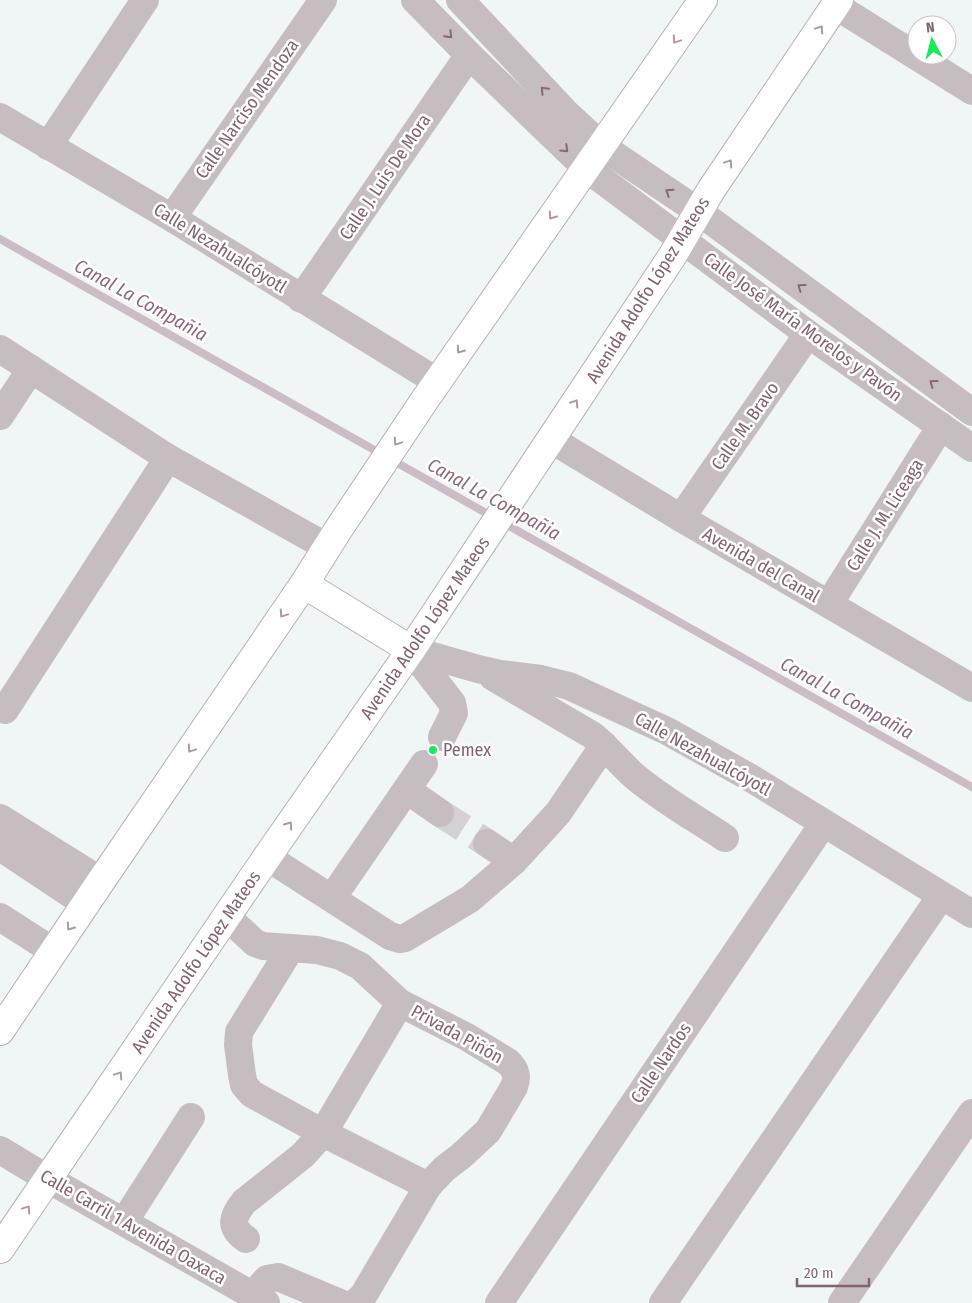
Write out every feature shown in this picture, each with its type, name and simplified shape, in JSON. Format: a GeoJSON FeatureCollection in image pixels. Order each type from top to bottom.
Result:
{"type":"FeatureCollection","features":[{"type":"Feature","properties":{"kind":"main road"},"geometry":{"type":"LineString","coordinates":[[0,1031],[304,584],[332,538],[431,391],[586,168],[603,147],[703,0]]}},
{"type":"Feature","properties":{"kind":"main road","name":"Avenida Adolfo López Mateos"},"geometry":{"type":"LineString","coordinates":[[0,1249],[267,857],[411,650],[552,440],[683,239],[711,190],[837,3]]}},
{"type":"Feature","properties":{"kind":"main road"},"geometry":{"type":"LineString","coordinates":[[304,584],[411,650]]}},
{"type":"Feature","properties":{"kind":"street"},"geometry":{"type":"LineString","coordinates":[[48,146],[145,0]]}},
{"type":"Feature","properties":{"kind":"street","name":"Calle Narciso Mendoza"},"geometry":{"type":"LineString","coordinates":[[172,218],[323,0]]}},
{"type":"Feature","properties":{"kind":"street","name":"Calle José María Morelos y Pavón"},"geometry":{"type":"LineString","coordinates":[[415,0],[586,168],[808,334],[972,448]]}},
{"type":"Feature","properties":{"kind":"street","name":"Calle José María Morelos y Pavón"},"geometry":{"type":"LineString","coordinates":[[460,0],[566,113],[603,147],[699,212],[972,412]]}},
{"type":"Feature","properties":{"kind":"street"},"geometry":{"type":"LineString","coordinates":[[837,3],[972,91]]}},
{"type":"Feature","properties":{"kind":"street","name":"Calle J. Luis De Mora"},"geometry":{"type":"LineString","coordinates":[[301,299],[469,55]]}},
{"type":"Feature","properties":{"kind":"street","name":"Calle Nezahualcóyotl"},"geometry":{"type":"LineString","coordinates":[[0,117],[172,218],[301,299],[431,391]]}},
{"type":"Feature","properties":{"kind":"street","name":"Calle M. Bravo"},"geometry":{"type":"LineString","coordinates":[[681,518],[808,334]]}},
{"type":"Feature","properties":{"kind":"street"},"geometry":{"type":"LineString","coordinates":[[0,349],[168,458],[332,538]]}},
{"type":"Feature","properties":{"kind":"street"},"geometry":{"type":"LineString","coordinates":[[0,416],[31,369]]}},
{"type":"Feature","properties":{"kind":"street","name":"Calle J. M. Liceaga"},"geometry":{"type":"LineString","coordinates":[[829,604],[941,426]]}},
{"type":"Feature","properties":{"kind":"street","name":"Avenida del Canal"},"geometry":{"type":"LineString","coordinates":[[552,440],[681,518],[972,688]]}},
{"type":"Feature","properties":{"kind":"street"},"geometry":{"type":"LineString","coordinates":[[5,710],[168,458]]}},
{"type":"Feature","properties":{"kind":"street"},"geometry":{"type":"LineString","coordinates":[[411,650],[452,703],[454,714],[442,737]]}},
{"type":"Feature","properties":{"kind":"street","name":"Calle Nezahualcóyotl"},"geometry":{"type":"LineString","coordinates":[[411,650],[478,669],[541,679],[569,686],[667,731],[749,778],[972,914]]}},
{"type":"Feature","properties":{"kind":"street"},"geometry":{"type":"LineString","coordinates":[[478,669],[576,724],[604,745],[633,775],[725,838]]}},
{"type":"Feature","properties":{"kind":"street"},"geometry":{"type":"LineString","coordinates":[[267,857],[390,936],[400,939],[404,938],[470,899],[514,861],[558,813],[604,745]]}},
{"type":"Feature","properties":{"kind":"street"},"geometry":{"type":"LineString","coordinates":[[332,898],[424,764]]}},
{"type":"Feature","properties":{"kind":"street"},"geometry":{"type":"LineString","coordinates":[[406,790],[440,813]]}},
{"type":"Feature","properties":{"kind":"street"},"geometry":{"type":"LineString","coordinates":[[0,818],[101,881]]}},
{"type":"Feature","properties":{"kind":"street","name":"Calle Nardos"},"geometry":{"type":"LineString","coordinates":[[499,1303],[823,824]]}},
{"type":"Feature","properties":{"kind":"street"},"geometry":{"type":"LineString","coordinates":[[487,843],[514,861]]}},
{"type":"Feature","properties":{"kind":"street"},"geometry":{"type":"LineString","coordinates":[[0,847],[86,904]]}},
{"type":"Feature","properties":{"kind":"street"},"geometry":{"type":"LineString","coordinates":[[663,1303],[941,896]]}},
{"type":"Feature","properties":{"kind":"street"},"geometry":{"type":"LineString","coordinates":[[0,916],[53,951]]}},
{"type":"Feature","properties":{"kind":"street","name":"Privada Piñón"},"geometry":{"type":"LineString","coordinates":[[227,917],[255,943],[268,947],[317,950],[340,956],[360,966],[400,1003],[467,1037],[508,1062],[516,1073],[514,1087],[488,1131],[444,1169],[428,1186],[363,1296],[355,1303]]}},
{"type":"Feature","properties":{"kind":"street"},"geometry":{"type":"LineString","coordinates":[[291,948],[239,1032],[238,1045],[244,1085],[252,1094],[323,1133],[428,1186]]}},
{"type":"Feature","properties":{"kind":"street"},"geometry":{"type":"LineString","coordinates":[[246,1240],[236,1231],[234,1224],[234,1217],[238,1210],[244,1202],[303,1155],[323,1133],[400,1003]]}},
{"type":"Feature","properties":{"kind":"street"},"geometry":{"type":"LineString","coordinates":[[842,1303],[972,1113]]}},
{"type":"Feature","properties":{"kind":"street"},"geometry":{"type":"LineString","coordinates":[[124,1222],[191,1117]]}},
{"type":"Feature","properties":{"kind":"street","name":"Calle Carril 1 Avenida Oaxaca"},"geometry":{"type":"LineString","coordinates":[[0,1150],[259,1299]]}},
{"type":"Feature","properties":{"kind":"street"},"geometry":{"type":"LineString","coordinates":[[259,1299],[267,1279],[278,1277],[340,1303]]}},
{"type":"Feature","properties":{"kind":"waterway","name":"Canal La Compañia"},"geometry":{"type":"LineString","coordinates":[[0,239],[972,787]]}},
{"type":"Feature","properties":{"kind":"tunnel"},"geometry":{"type":"LineString","coordinates":[[440,813],[487,843]]}},
{"type":"Feature","properties":{"kind":"place","name":"Pemex"},"geometry":{"type":"Point","coordinates":[433,750]}}]}
